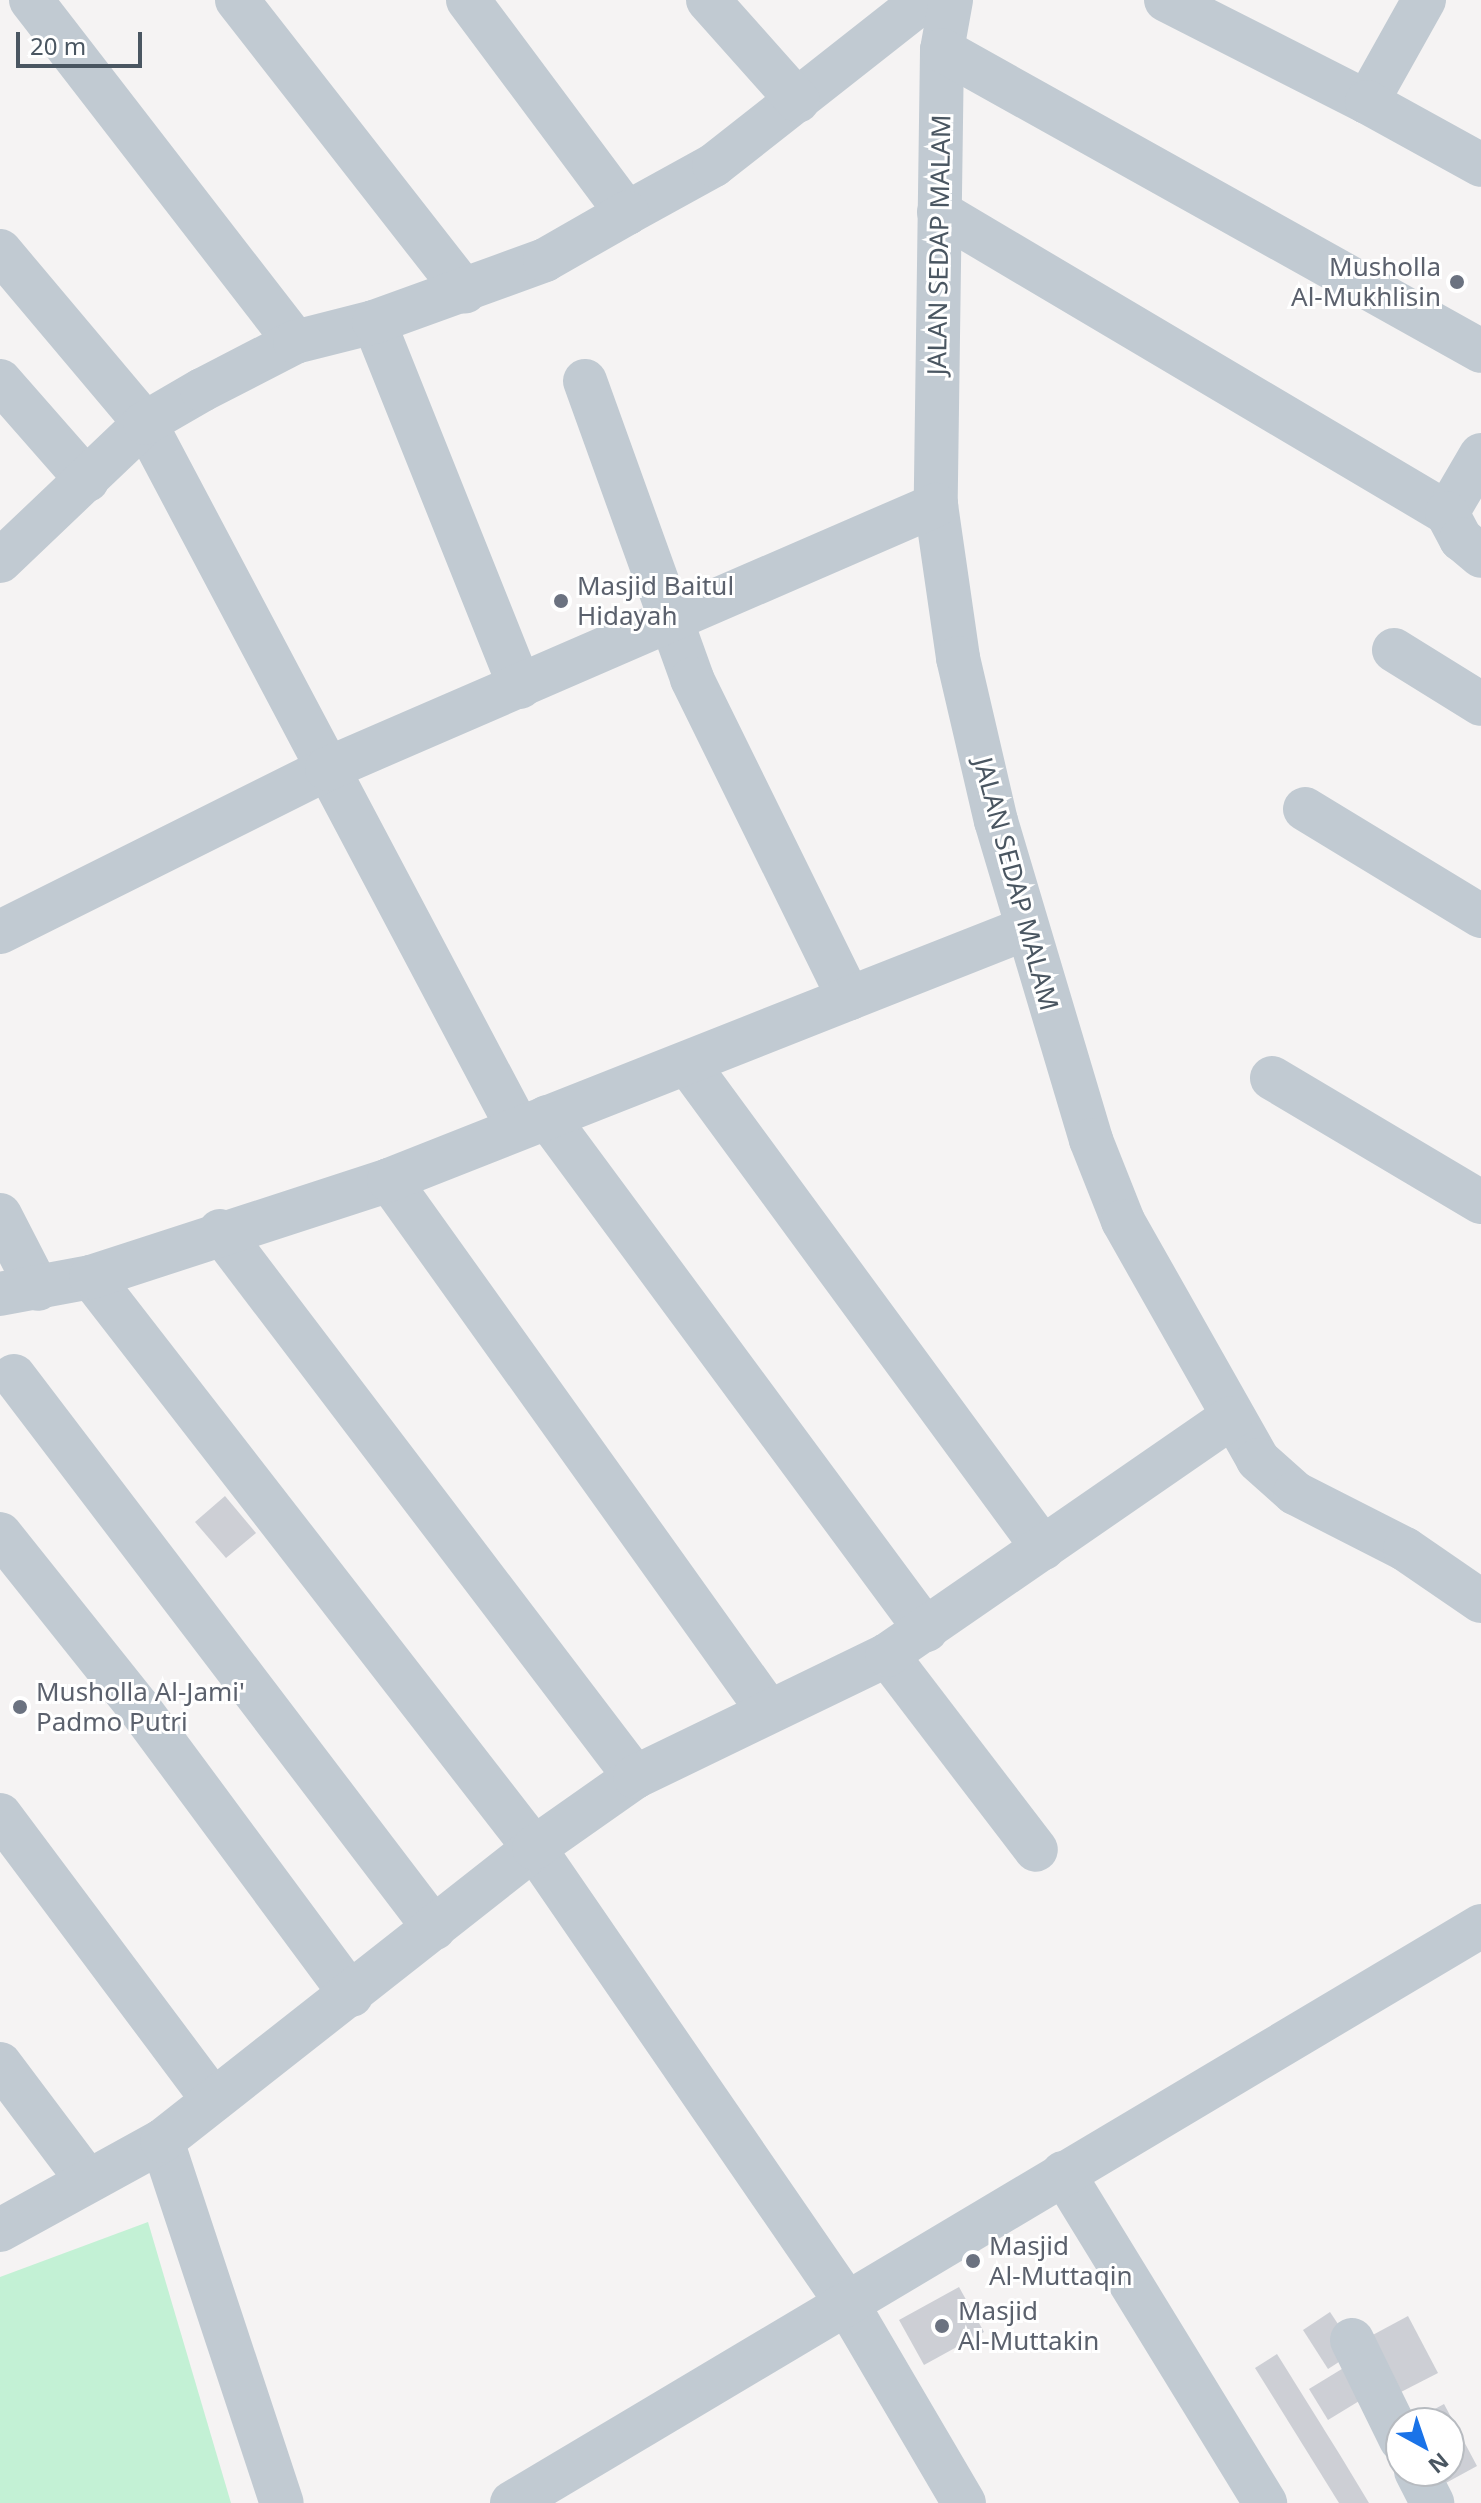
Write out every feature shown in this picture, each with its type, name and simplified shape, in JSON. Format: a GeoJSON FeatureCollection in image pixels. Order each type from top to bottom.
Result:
{"type":"FeatureCollection","features":[{"type":"Feature","properties":{"kind":"street"},"geometry":{"type":"LineString","coordinates":[[31,0],[295,342]]}},
{"type":"Feature","properties":{"kind":"street"},"geometry":{"type":"LineString","coordinates":[[237,0],[465,292]]}},
{"type":"Feature","properties":{"kind":"street"},"geometry":{"type":"LineString","coordinates":[[468,0],[627,213]]}},
{"type":"Feature","properties":{"kind":"street"},"geometry":{"type":"LineString","coordinates":[[708,0],[798,101]]}},
{"type":"Feature","properties":{"kind":"street"},"geometry":{"type":"LineString","coordinates":[[0,561],[145,423],[295,342],[374,322],[465,292],[545,260],[714,165],[924,0]]}},
{"type":"Feature","properties":{"kind":"street","name":"JALAN SEDAP MALAM"},"geometry":{"type":"LineString","coordinates":[[951,0],[942,50],[936,505],[958,658],[1025,929],[1091,1140],[1123,1221],[1230,1418],[1258,1460],[1295,1493],[1405,1549],[1481,1601]]}},
{"type":"Feature","properties":{"kind":"street"},"geometry":{"type":"LineString","coordinates":[[1166,0],[1216,11],[1367,102],[1481,165]]}},
{"type":"Feature","properties":{"kind":"street"},"geometry":{"type":"LineString","coordinates":[[1367,102],[1424,0]]}},
{"type":"Feature","properties":{"kind":"street"},"geometry":{"type":"LineString","coordinates":[[942,50],[1481,351]]}},
{"type":"Feature","properties":{"kind":"street"},"geometry":{"type":"LineString","coordinates":[[939,212],[1447,513],[1461,539],[1481,556]]}},
{"type":"Feature","properties":{"kind":"street"},"geometry":{"type":"LineString","coordinates":[[0,251],[145,423],[327,769],[533,1123],[926,1630]]}},
{"type":"Feature","properties":{"kind":"street"},"geometry":{"type":"LineString","coordinates":[[374,322],[520,687]]}},
{"type":"Feature","properties":{"kind":"street"},"geometry":{"type":"LineString","coordinates":[[0,381],[87,480]]}},
{"type":"Feature","properties":{"kind":"street"},"geometry":{"type":"LineString","coordinates":[[585,381],[671,620],[717,736],[849,998]]}},
{"type":"Feature","properties":{"kind":"street"},"geometry":{"type":"LineString","coordinates":[[1447,513],[1481,455]]}},
{"type":"Feature","properties":{"kind":"street"},"geometry":{"type":"LineString","coordinates":[[0,932],[327,769],[936,505]]}},
{"type":"Feature","properties":{"kind":"street"},"geometry":{"type":"LineString","coordinates":[[1394,650],[1481,704]]}},
{"type":"Feature","properties":{"kind":"street"},"geometry":{"type":"LineString","coordinates":[[1305,809],[1481,916]]}},
{"type":"Feature","properties":{"kind":"street"},"geometry":{"type":"LineString","coordinates":[[0,1215],[19,1292],[91,1277],[220,1231],[389,1180],[1025,929]]}},
{"type":"Feature","properties":{"kind":"street"},"geometry":{"type":"LineString","coordinates":[[687,1063],[1043,1548]]}},
{"type":"Feature","properties":{"kind":"street"},"geometry":{"type":"LineString","coordinates":[[1272,1078],[1481,1202]]}},
{"type":"Feature","properties":{"kind":"street"},"geometry":{"type":"LineString","coordinates":[[389,1180],[767,1709]]}},
{"type":"Feature","properties":{"kind":"street"},"geometry":{"type":"LineString","coordinates":[[220,1231],[635,1777]]}},
{"type":"Feature","properties":{"kind":"street"},"geometry":{"type":"LineString","coordinates":[[91,1277],[534,1848],[846,2302],[964,2503]]}},
{"type":"Feature","properties":{"kind":"street"},"geometry":{"type":"LineString","coordinates":[[14,1376],[434,1928]]}},
{"type":"Feature","properties":{"kind":"street"},"geometry":{"type":"LineString","coordinates":[[0,2230],[162,2141],[534,1848],[635,1777],[767,1709],[887,1655],[1230,1418]]}},
{"type":"Feature","properties":{"kind":"street"},"geometry":{"type":"LineString","coordinates":[[0,1534],[139,1708],[351,1995]]}},
{"type":"Feature","properties":{"kind":"street"},"geometry":{"type":"LineString","coordinates":[[887,1655],[1036,1850]]}},
{"type":"Feature","properties":{"kind":"street"},"geometry":{"type":"LineString","coordinates":[[0,1815],[213,2100]]}},
{"type":"Feature","properties":{"kind":"street"},"geometry":{"type":"LineString","coordinates":[[541,2496],[846,2302],[1481,1926]]}},
{"type":"Feature","properties":{"kind":"street"},"geometry":{"type":"LineString","coordinates":[[0,2064],[88,2181]]}},
{"type":"Feature","properties":{"kind":"street"},"geometry":{"type":"LineString","coordinates":[[162,2141],[282,2503]]}},
{"type":"Feature","properties":{"kind":"street"},"geometry":{"type":"LineString","coordinates":[[1063,2173],[1265,2503]]}},
{"type":"Feature","properties":{"kind":"street"},"geometry":{"type":"LineString","coordinates":[[1352,2340],[1385,2407]]}},
{"type":"Feature","properties":{"kind":"green space"},"geometry":{"type":"Polygon","coordinates":[[[148,2222],[231,2503],[0,2503],[0,2277],[148,2222]]]}},
{"type":"Feature","properties":{"kind":"building"},"geometry":{"type":"Polygon","coordinates":[[[225,1496],[256,1533],[226,1558],[195,1522],[225,1496]]]}},
{"type":"Feature","properties":{"kind":"building","name":"Masjid Al-Muttakin"},"geometry":{"type":"Polygon","coordinates":[[[959,2287],[984,2332],[924,2365],[899,2320],[959,2287]]]}},
{"type":"Feature","properties":{"kind":"building"},"geometry":{"type":"Polygon","coordinates":[[[1330,2312],[1356,2351],[1328,2369],[1303,2330],[1330,2312]]]}},
{"type":"Feature","properties":{"kind":"building"},"geometry":{"type":"Polygon","coordinates":[[[1408,2316],[1438,2373],[1399,2393],[1369,2337],[1408,2316]]]}},
{"type":"Feature","properties":{"kind":"building"},"geometry":{"type":"Polygon","coordinates":[[[1277,2354],[1369,2503],[1339,2503],[1255,2368],[1277,2354]]]}},
{"type":"Feature","properties":{"kind":"building"},"geometry":{"type":"Polygon","coordinates":[[[1350,2364],[1369,2395],[1328,2420],[1309,2389],[1350,2364]]]}},
{"type":"Feature","properties":{"kind":"building"},"geometry":{"type":"Polygon","coordinates":[[[1465,2443],[1477,2466],[1465,2473],[1465,2443]]]}},
{"type":"Feature","properties":{"kind":"place","name":"Musholla Al-Mukhlisin"},"geometry":{"type":"Point","coordinates":[1457,282]}},
{"type":"Feature","properties":{"kind":"place","name":"Masjid Baitul Hidayah"},"geometry":{"type":"Point","coordinates":[561,601]}},
{"type":"Feature","properties":{"kind":"place","name":"Musholla Al-Jami' Padmo Putri"},"geometry":{"type":"Point","coordinates":[20,1707]}},
{"type":"Feature","properties":{"kind":"place","name":"Masjid Al-Muttaqin"},"geometry":{"type":"Point","coordinates":[973,2261]}},
{"type":"Feature","properties":{"kind":"place","name":"Masjid Al-Muttakin"},"geometry":{"type":"Point","coordinates":[942,2326]}}]}
